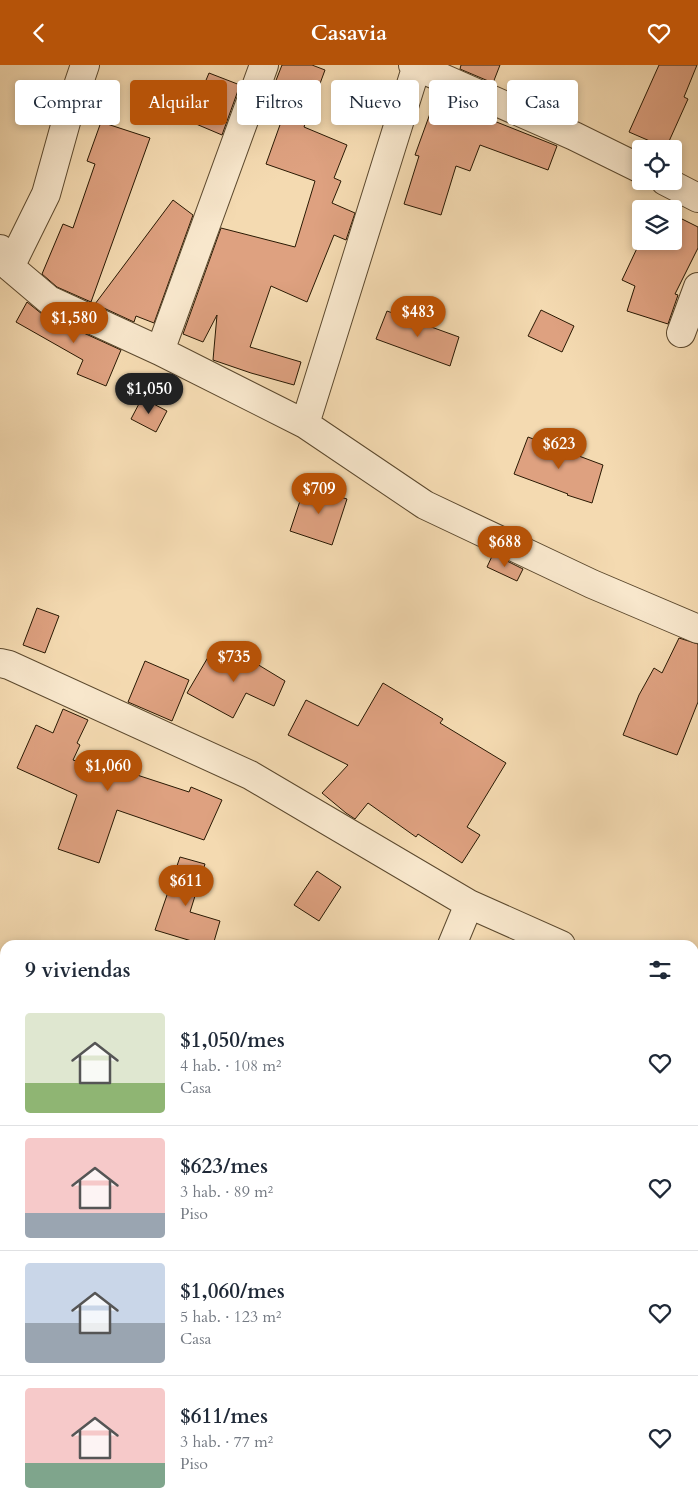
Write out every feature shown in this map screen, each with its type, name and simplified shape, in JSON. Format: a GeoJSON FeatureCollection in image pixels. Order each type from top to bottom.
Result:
{"type":"FeatureCollection","features":[{"type":"Feature","properties":{"kind":"street"},"geometry":{"type":"LineString","coordinates":[[85,65],[68,115],[46,194],[5,258],[49,300],[160,351],[305,424],[425,505],[592,583],[698,629]]}},
{"type":"Feature","properties":{"kind":"street"},"geometry":{"type":"LineString","coordinates":[[160,351],[264,65]]}},
{"type":"Feature","properties":{"kind":"street"},"geometry":{"type":"LineString","coordinates":[[305,424],[416,65],[574,136],[632,165]]}},
{"type":"Feature","properties":{"kind":"street"},"geometry":{"type":"LineString","coordinates":[[682,190],[698,198]]}},
{"type":"Feature","properties":{"kind":"street"},"geometry":{"type":"LineString","coordinates":[[681,333],[698,287]]}},
{"type":"Feature","properties":{"kind":"street"},"geometry":{"type":"LineString","coordinates":[[0,663],[9,665],[250,775],[469,904],[550,940]]}},
{"type":"Feature","properties":{"kind":"street"},"geometry":{"type":"LineString","coordinates":[[454,940],[469,904]]}},
{"type":"Feature","properties":{"kind":"building"},"geometry":{"type":"Polygon","coordinates":[[[282,65],[312,65],[325,70],[321,81],[276,80],[282,65]]]}},
{"type":"Feature","properties":{"kind":"building"},"geometry":{"type":"Polygon","coordinates":[[[461,65],[500,65],[494,80],[486,80],[460,69],[461,65]]]}},
{"type":"Feature","properties":{"kind":"building"},"geometry":{"type":"Polygon","coordinates":[[[659,65],[697,65],[684,97],[688,99],[670,140],[648,140],[629,132],[659,65]]]}},
{"type":"Feature","properties":{"kind":"building"},"geometry":{"type":"Polygon","coordinates":[[[209,73],[237,84],[237,93],[227,121],[227,80],[206,80],[209,73]]]}},
{"type":"Feature","properties":{"kind":"building"},"geometry":{"type":"Polygon","coordinates":[[[429,116],[429,125],[497,125],[497,122],[557,146],[548,170],[480,145],[470,171],[456,166],[441,215],[404,204],[419,156],[415,155],[429,116]]]}},
{"type":"Feature","properties":{"kind":"building"},"geometry":{"type":"Polygon","coordinates":[[[100,125],[110,125],[150,138],[91,302],[57,287],[42,274],[63,224],[73,228],[95,164],[87,161],[100,125]]]}},
{"type":"Feature","properties":{"kind":"building"},"geometry":{"type":"Polygon","coordinates":[[[198,125],[226,125],[222,135],[198,125]]]}},
{"type":"Feature","properties":{"kind":"building"},"geometry":{"type":"Polygon","coordinates":[[[280,125],[305,125],[304,127],[347,145],[334,178],[341,181],[332,203],[355,213],[346,240],[334,235],[307,302],[271,286],[250,347],[301,362],[294,385],[213,360],[217,315],[203,342],[183,334],[221,228],[295,247],[315,181],[266,164],[280,125]]]}},
{"type":"Feature","properties":{"kind":"building"},"geometry":{"type":"Polygon","coordinates":[[[173,200],[193,215],[154,323],[136,316],[134,322],[95,304],[173,200]]]}},
{"type":"Feature","properties":{"kind":"building"},"geometry":{"type":"Polygon","coordinates":[[[682,219],[698,227],[698,248],[675,294],[678,295],[668,324],[627,311],[635,286],[622,280],[636,250],[682,250],[682,219]]]}},
{"type":"Feature","properties":{"kind":"building"},"geometry":{"type":"Polygon","coordinates":[[[27,302],[42,314],[121,350],[106,386],[77,374],[83,360],[16,322],[27,302]]]}},
{"type":"Feature","properties":{"kind":"building"},"geometry":{"type":"Polygon","coordinates":[[[541,310],[574,326],[562,352],[528,336],[541,310]]]}},
{"type":"Feature","properties":{"kind":"building"},"geometry":{"type":"Polygon","coordinates":[[[387,311],[459,337],[450,366],[376,339],[387,311]]]}},
{"type":"Feature","properties":{"kind":"building"},"geometry":{"type":"Polygon","coordinates":[[[142,398],[167,411],[156,432],[131,419],[142,398]]]}},
{"type":"Feature","properties":{"kind":"building"},"geometry":{"type":"Polygon","coordinates":[[[528,437],[603,465],[592,503],[514,474],[528,437]]]}},
{"type":"Feature","properties":{"kind":"building"},"geometry":{"type":"Polygon","coordinates":[[[305,486],[347,499],[332,545],[290,531],[305,486]]]}},
{"type":"Feature","properties":{"kind":"building"},"geometry":{"type":"Polygon","coordinates":[[[493,554],[523,569],[517,581],[487,567],[493,554]]]}},
{"type":"Feature","properties":{"kind":"building"},"geometry":{"type":"Polygon","coordinates":[[[37,608],[59,616],[45,653],[23,645],[37,608]]]}},
{"type":"Feature","properties":{"kind":"building"},"geometry":{"type":"Polygon","coordinates":[[[679,638],[698,644],[698,702],[677,755],[623,735],[639,695],[654,668],[662,673],[679,638]]]}},
{"type":"Feature","properties":{"kind":"building"},"geometry":{"type":"Polygon","coordinates":[[[214,647],[243,664],[247,658],[285,681],[274,706],[246,693],[233,718],[187,693],[214,647]]]}},
{"type":"Feature","properties":{"kind":"building"},"geometry":{"type":"Polygon","coordinates":[[[145,661],[189,680],[172,721],[128,702],[145,661]]]}},
{"type":"Feature","properties":{"kind":"building"},"geometry":{"type":"Polygon","coordinates":[[[383,683],[443,719],[440,723],[506,763],[467,827],[480,835],[462,863],[418,834],[416,837],[368,803],[355,819],[346,813],[322,793],[348,765],[288,735],[306,700],[358,726],[383,683]]]}},
{"type":"Feature","properties":{"kind":"building"},"geometry":{"type":"Polygon","coordinates":[[[63,709],[88,720],[77,743],[80,745],[73,760],[132,780],[134,774],[189,792],[191,787],[222,800],[204,840],[117,810],[99,863],[58,849],[77,795],[17,768],[36,725],[53,733],[63,709]]]}},
{"type":"Feature","properties":{"kind":"building"},"geometry":{"type":"Polygon","coordinates":[[[180,857],[205,864],[190,912],[220,921],[214,940],[188,940],[155,930],[180,857]]]}},
{"type":"Feature","properties":{"kind":"building"},"geometry":{"type":"Polygon","coordinates":[[[317,871],[341,887],[319,921],[294,905],[317,871]]]}}]}
